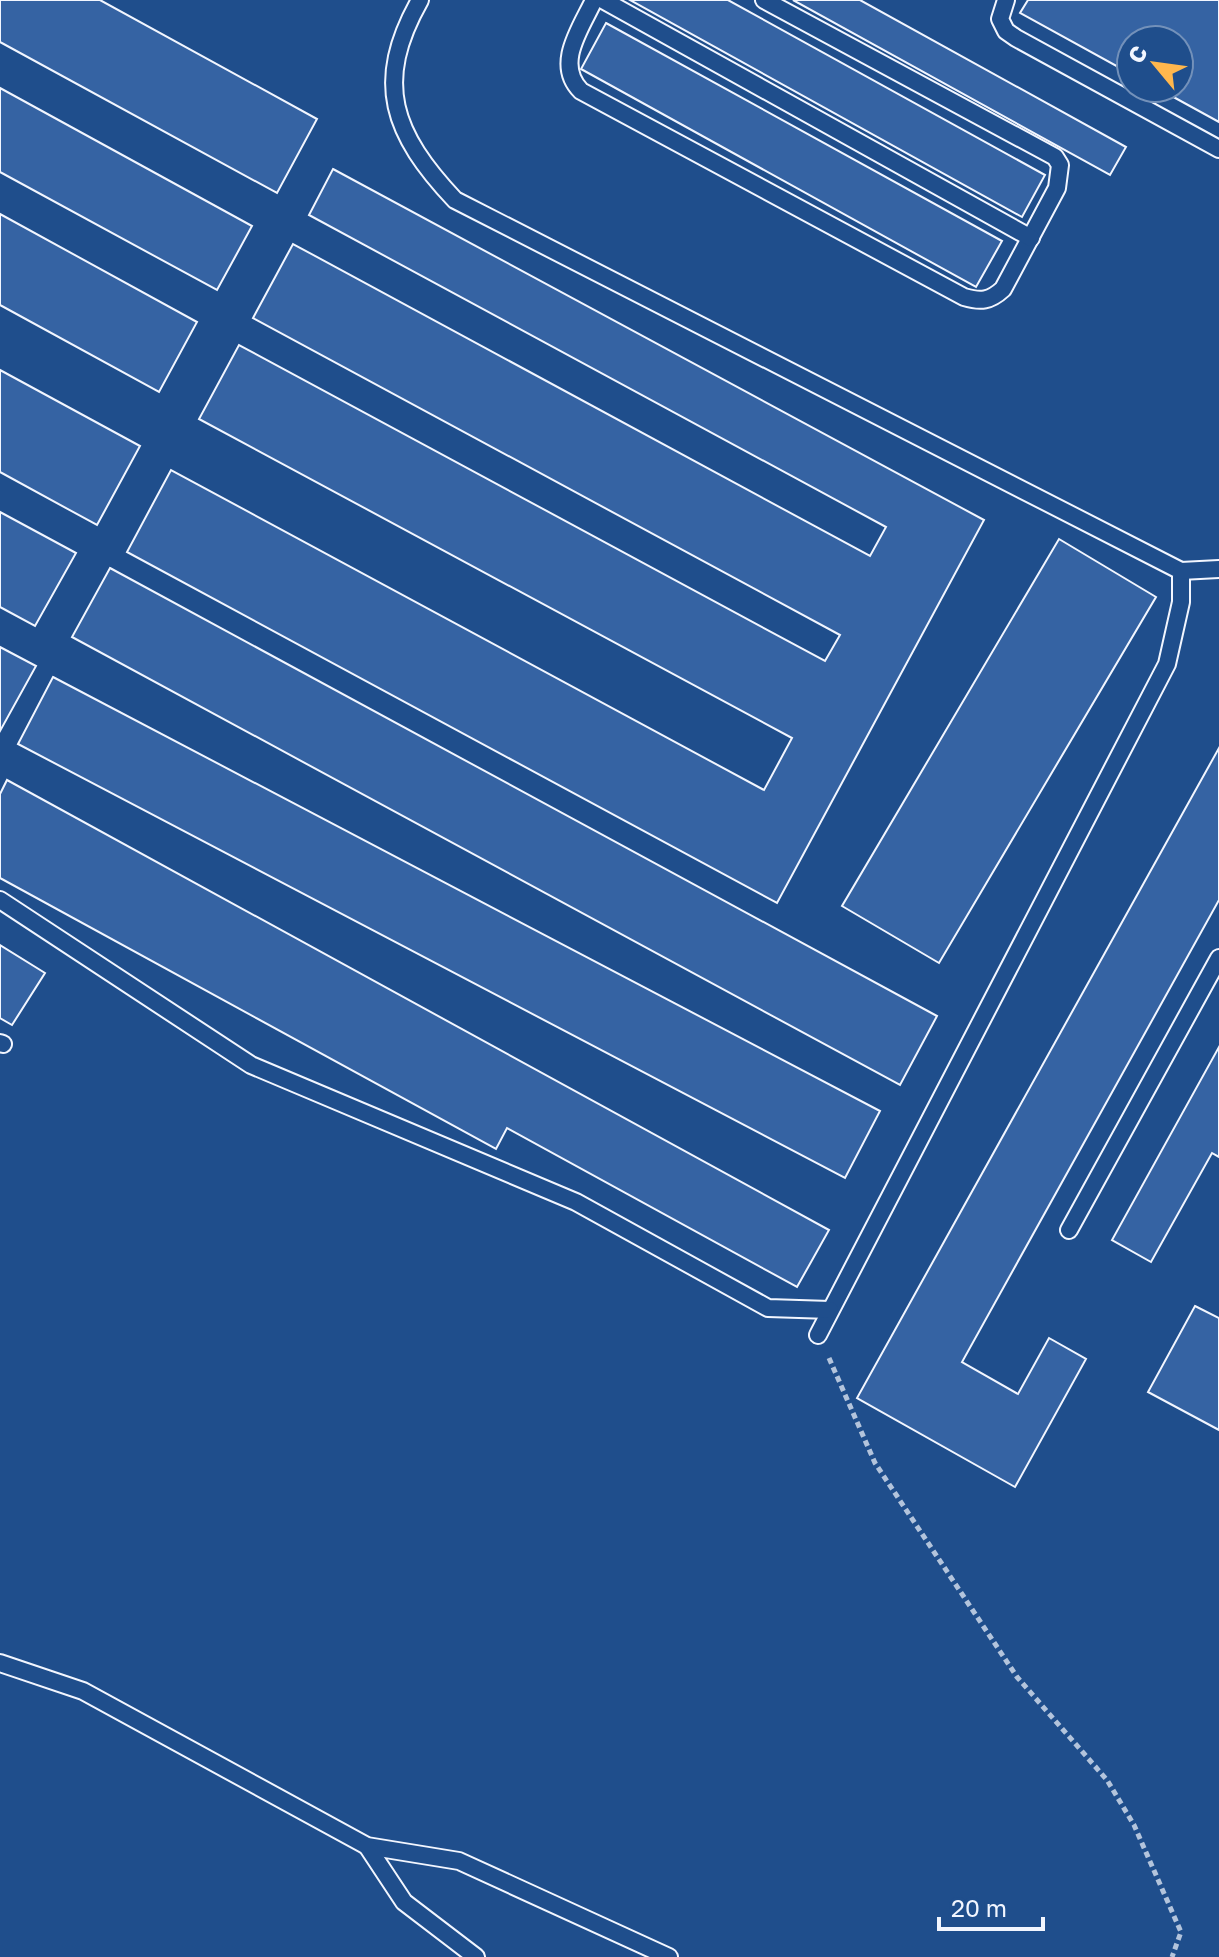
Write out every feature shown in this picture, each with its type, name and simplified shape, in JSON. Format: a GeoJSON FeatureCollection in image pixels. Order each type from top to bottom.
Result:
{"type":"FeatureCollection","features":[{"type":"Feature","properties":{"kind":"lane"},"geometry":{"type":"LineString","coordinates":[[420,0],[399,36],[393,95],[405,138],[431,175],[455,200],[1181,571],[1219,569]]}},
{"type":"Feature","properties":{"kind":"lane"},"geometry":{"type":"LineString","coordinates":[[594,0],[568,64],[573,83],[581,91],[974,300],[993,298],[1003,289],[1057,188],[1060,165],[1055,157],[764,0]]}},
{"type":"Feature","properties":{"kind":"lane"},"geometry":{"type":"LineString","coordinates":[[603,0],[1031,238]]}},
{"type":"Feature","properties":{"kind":"lane"},"geometry":{"type":"LineString","coordinates":[[1006,0],[1000,19],[1006,31],[1016,38],[1219,149]]}},
{"type":"Feature","properties":{"kind":"lane"},"geometry":{"type":"LineString","coordinates":[[818,1335],[1167,664],[1181,602],[1181,571]]}},
{"type":"Feature","properties":{"kind":"lane"},"geometry":{"type":"LineString","coordinates":[[0,900],[251,1065],[576,1202],[768,1308],[830,1310]]}},
{"type":"Feature","properties":{"kind":"lane"},"geometry":{"type":"LineString","coordinates":[[1069,1230],[1219,958]]}},
{"type":"Feature","properties":{"kind":"lane"},"geometry":{"type":"LineString","coordinates":[[0,1663],[83,1691],[367,1846],[459,1861],[669,1957]]}},
{"type":"Feature","properties":{"kind":"lane"},"geometry":{"type":"LineString","coordinates":[[367,1846],[404,1902],[476,1957]]}},
{"type":"Feature","properties":{"kind":"path"},"geometry":{"type":"LineString","coordinates":[[818,1335],[875,1463],[1017,1677],[1107,1780],[1134,1825],[1181,1932],[1172,1957]]}},
{"type":"Feature","properties":{"kind":"building"},"geometry":{"type":"Polygon","coordinates":[[[0,0],[100,0],[317,119],[277,193],[0,42],[0,0]]]}},
{"type":"Feature","properties":{"kind":"building"},"geometry":{"type":"Polygon","coordinates":[[[630,0],[728,0],[1045,175],[1022,217],[630,0]]]}},
{"type":"Feature","properties":{"kind":"building"},"geometry":{"type":"Polygon","coordinates":[[[793,0],[860,0],[1126,147],[1110,175],[793,0]]]}},
{"type":"Feature","properties":{"kind":"building"},"geometry":{"type":"Polygon","coordinates":[[[1028,0],[1219,0],[1219,122],[1186,104],[1195,104],[1195,24],[1115,24],[1115,65],[1020,13],[1028,0]]]}},
{"type":"Feature","properties":{"kind":"building"},"geometry":{"type":"Polygon","coordinates":[[[606,23],[1002,241],[976,287],[581,69],[606,23]]]}},
{"type":"Feature","properties":{"kind":"building"},"geometry":{"type":"Polygon","coordinates":[[[0,88],[252,226],[217,290],[0,172],[0,88]]]}},
{"type":"Feature","properties":{"kind":"building"},"geometry":{"type":"Polygon","coordinates":[[[333,169],[984,520],[777,903],[127,552],[171,470],[764,790],[792,738],[199,419],[239,345],[825,661],[840,635],[253,318],[293,244],[870,556],[886,527],[309,215],[333,169]]]}},
{"type":"Feature","properties":{"kind":"building"},"geometry":{"type":"Polygon","coordinates":[[[0,214],[197,322],[159,392],[0,305],[0,214]]]}},
{"type":"Feature","properties":{"kind":"building"},"geometry":{"type":"Polygon","coordinates":[[[0,370],[140,446],[97,525],[0,472],[0,370]]]}},
{"type":"Feature","properties":{"kind":"building"},"geometry":{"type":"Polygon","coordinates":[[[0,512],[76,553],[35,626],[0,607],[0,512]]]}},
{"type":"Feature","properties":{"kind":"building"},"geometry":{"type":"Polygon","coordinates":[[[1059,539],[1156,597],[939,963],[842,906],[1059,539]]]}},
{"type":"Feature","properties":{"kind":"building"},"geometry":{"type":"Polygon","coordinates":[[[110,568],[937,1016],[900,1085],[72,637],[110,568]]]}},
{"type":"Feature","properties":{"kind":"building"},"geometry":{"type":"Polygon","coordinates":[[[0,647],[36,666],[0,731],[0,647]]]}},
{"type":"Feature","properties":{"kind":"building"},"geometry":{"type":"Polygon","coordinates":[[[53,677],[880,1111],[845,1178],[18,744],[53,677]]]}},
{"type":"Feature","properties":{"kind":"building"},"geometry":{"type":"Polygon","coordinates":[[[1219,748],[1219,900],[962,1362],[1018,1394],[1049,1338],[1086,1359],[1015,1487],[857,1398],[1219,748]]]}},
{"type":"Feature","properties":{"kind":"building"},"geometry":{"type":"Polygon","coordinates":[[[7,780],[829,1230],[797,1287],[507,1128],[496,1149],[0,878],[0,794],[7,780]]]}},
{"type":"Feature","properties":{"kind":"building"},"geometry":{"type":"Polygon","coordinates":[[[0,945],[45,973],[12,1025],[0,1018],[0,945]]]}},
{"type":"Feature","properties":{"kind":"building"},"geometry":{"type":"Polygon","coordinates":[[[1219,1047],[1219,1157],[1212,1153],[1151,1262],[1112,1240],[1219,1047]]]}},
{"type":"Feature","properties":{"kind":"building"},"geometry":{"type":"Polygon","coordinates":[[[1195,1306],[1219,1318],[1219,1430],[1148,1392],[1195,1306]]]}}]}
